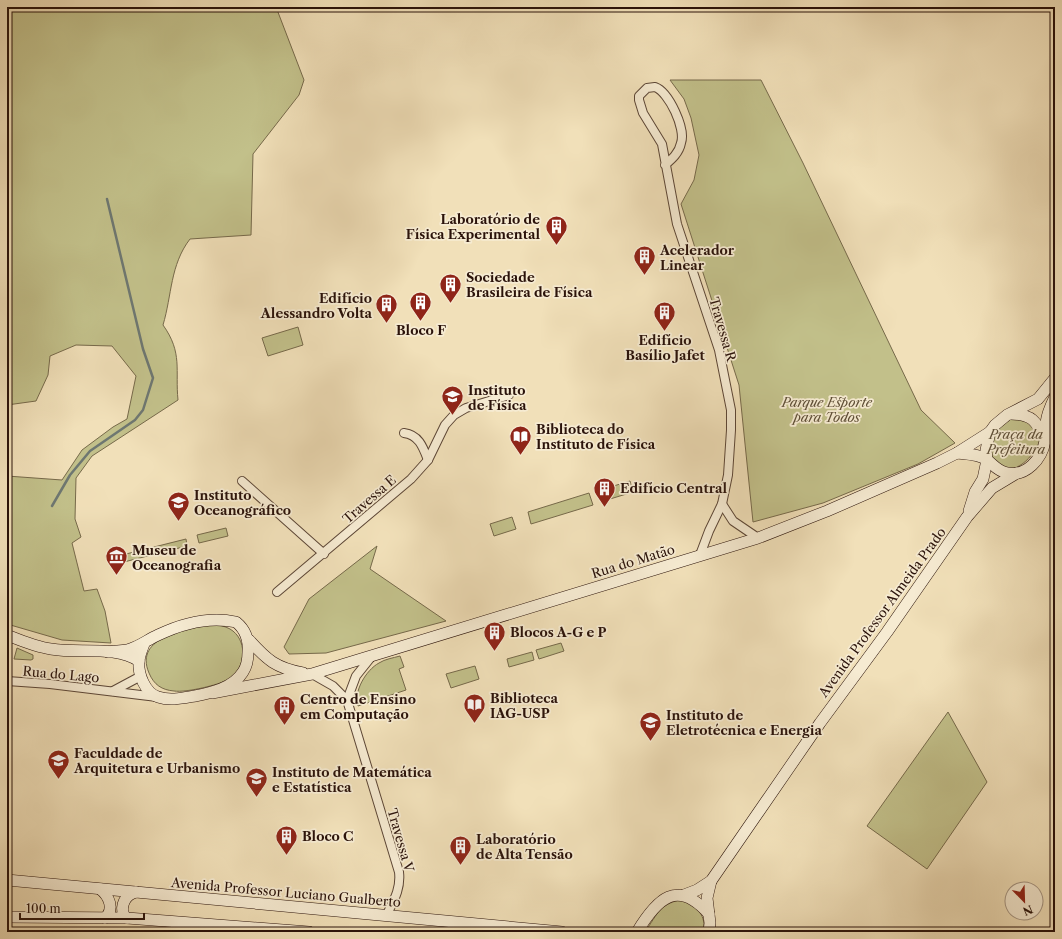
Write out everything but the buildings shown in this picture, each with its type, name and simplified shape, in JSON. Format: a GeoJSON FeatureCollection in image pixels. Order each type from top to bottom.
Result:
{"type":"FeatureCollection","features":[{"type":"Feature","properties":{"kind":"street","name":"Travessa R"},"geometry":{"type":"LineString","coordinates":[[664,165],[677,153],[682,143],[682,133],[674,111],[664,93],[655,87],[647,88],[641,94],[639,100],[643,113],[662,144],[664,165],[677,224],[719,350],[731,410],[728,475],[722,504],[700,554]]}},
{"type":"Feature","properties":{"kind":"street"},"geometry":{"type":"LineString","coordinates":[[987,460],[986,450],[990,432],[1000,419],[1038,399],[1055,378]]}},
{"type":"Feature","properties":{"kind":"street","name":"Travessa E"},"geometry":{"type":"LineString","coordinates":[[277,592],[324,554],[410,478],[428,460],[445,425],[454,415],[466,408],[509,395]]}},
{"type":"Feature","properties":{"kind":"street"},"geometry":{"type":"LineString","coordinates":[[957,453],[978,456],[987,460],[1000,471],[1017,473],[1033,465],[1039,458],[1046,439],[1046,423],[1055,397]]}},
{"type":"Feature","properties":{"kind":"street"},"geometry":{"type":"LineString","coordinates":[[1007,414],[1022,414],[1029,416],[1040,427],[1046,439]]}},
{"type":"Feature","properties":{"kind":"street","name":"Rua do Matão"},"geometry":{"type":"LineString","coordinates":[[212,693],[311,674],[700,554],[758,538],[826,511],[957,453],[990,432]]}},
{"type":"Feature","properties":{"kind":"street"},"geometry":{"type":"LineString","coordinates":[[404,433],[413,434],[428,460]]}},
{"type":"Feature","properties":{"kind":"street","name":"Avenida Professor Almeida Prado"},"geometry":{"type":"LineString","coordinates":[[967,517],[975,492],[983,479],[987,460]]}},
{"type":"Feature","properties":{"kind":"street","name":"Avenida Professor Almeida Prado"},"geometry":{"type":"LineString","coordinates":[[709,932],[707,898],[711,881],[820,723],[887,632],[967,517],[992,488],[1017,473]]}},
{"type":"Feature","properties":{"kind":"street"},"geometry":{"type":"LineString","coordinates":[[242,481],[324,554]]}},
{"type":"Feature","properties":{"kind":"street"},"geometry":{"type":"LineString","coordinates":[[722,504],[733,521],[758,538]]}},
{"type":"Feature","properties":{"kind":"street"},"geometry":{"type":"LineString","coordinates":[[108,652],[128,650],[144,644],[156,635],[206,619],[236,622],[241,626],[248,640],[247,664],[243,672],[230,684],[212,693],[177,699],[157,697],[145,687],[141,676],[139,661],[144,644]]}},
{"type":"Feature","properties":{"kind":"street"},"geometry":{"type":"LineString","coordinates":[[7,635],[39,647],[52,650],[108,652],[130,655],[139,661]]}},
{"type":"Feature","properties":{"kind":"street","name":"Rua do Matão"},"geometry":{"type":"LineString","coordinates":[[248,640],[264,657],[279,668],[311,674]]}},
{"type":"Feature","properties":{"kind":"street"},"geometry":{"type":"LineString","coordinates":[[347,700],[356,676],[373,655]]}},
{"type":"Feature","properties":{"kind":"street","name":"Travessa V"},"geometry":{"type":"LineString","coordinates":[[311,674],[333,686],[347,700],[399,872],[400,883],[397,894],[386,916]]}},
{"type":"Feature","properties":{"kind":"street","name":"Rua do Lago"},"geometry":{"type":"LineString","coordinates":[[113,691],[141,676]]}},
{"type":"Feature","properties":{"kind":"street","name":"Rua do Lago"},"geometry":{"type":"LineString","coordinates":[[7,681],[113,691],[157,697]]}},
{"type":"Feature","properties":{"kind":"street","name":"Avenida Professor Luciano Gualberto"},"geometry":{"type":"LineString","coordinates":[[7,880],[258,902],[386,916],[562,932]]}},
{"type":"Feature","properties":{"kind":"street","name":"Avenida Professor Almeida Prado"},"geometry":{"type":"LineString","coordinates":[[636,931],[660,901],[671,896],[684,895],[697,890],[711,881]]}},
{"type":"Feature","properties":{"kind":"street"},"geometry":{"type":"LineString","coordinates":[[100,889],[108,898],[110,903],[108,915],[105,918]]}},
{"type":"Feature","properties":{"kind":"street"},"geometry":{"type":"LineString","coordinates":[[127,918],[122,912],[123,903],[128,896],[136,892]]}},
{"type":"Feature","properties":{"kind":"street"},"geometry":{"type":"LineString","coordinates":[[684,895],[698,902],[709,914]]}},
{"type":"Feature","properties":{"kind":"street"},"geometry":{"type":"LineString","coordinates":[[7,917],[127,918],[308,932]]}},
{"type":"Feature","properties":{"kind":"green space"},"geometry":{"type":"Polygon","coordinates":[[[7,7],[276,7],[304,80],[299,95],[253,154],[251,235],[190,239],[183,249],[179,259],[172,280],[163,325],[169,335],[176,353],[178,400],[92,456],[76,478],[75,519],[81,537],[72,543],[84,591],[97,589],[105,611],[111,643],[62,640],[7,624],[7,476],[62,480],[82,450],[113,427],[127,419],[136,376],[112,346],[76,345],[50,356],[48,375],[36,401],[7,405],[7,7]]]}},
{"type":"Feature","properties":{"kind":"green space","name":"Parque Esporte para Todos"},"geometry":{"type":"Polygon","coordinates":[[[670,80],[761,80],[803,163],[921,410],[955,443],[918,464],[823,503],[753,522],[739,385],[681,204],[694,180],[699,155],[691,118],[684,99],[670,80]]]}},
{"type":"Feature","properties":{"kind":"green space"},"geometry":{"type":"Polygon","coordinates":[[[298,327],[303,345],[268,356],[262,338],[298,327]]]}},
{"type":"Feature","properties":{"kind":"green space","name":"Praça da Prefeitura"},"geometry":{"type":"Polygon","coordinates":[[[1013,418],[1029,419],[1040,440],[1034,452],[1023,463],[1017,467],[1004,469],[997,465],[990,454],[996,433],[1002,426],[1013,418]]]}},
{"type":"Feature","properties":{"kind":"green space"},"geometry":{"type":"Polygon","coordinates":[[[630,481],[633,492],[610,499],[607,488],[630,481]]]}},
{"type":"Feature","properties":{"kind":"green space"},"geometry":{"type":"Polygon","coordinates":[[[589,493],[593,505],[531,524],[528,512],[589,493]]]}},
{"type":"Feature","properties":{"kind":"green space"},"geometry":{"type":"Polygon","coordinates":[[[512,517],[516,529],[494,536],[490,524],[512,517]]]}},
{"type":"Feature","properties":{"kind":"green space"},"geometry":{"type":"Polygon","coordinates":[[[226,528],[228,536],[199,543],[197,535],[226,528]]]}},
{"type":"Feature","properties":{"kind":"green space"},"geometry":{"type":"Polygon","coordinates":[[[186,539],[187,546],[120,563],[118,556],[186,539]]]}},
{"type":"Feature","properties":{"kind":"green space"},"geometry":{"type":"Polygon","coordinates":[[[377,546],[370,569],[446,621],[326,653],[289,654],[284,647],[309,599],[377,546]]]}},
{"type":"Feature","properties":{"kind":"green space"},"geometry":{"type":"Polygon","coordinates":[[[213,624],[224,626],[236,633],[242,645],[242,659],[237,672],[233,677],[214,685],[187,691],[170,690],[162,688],[156,684],[149,673],[146,660],[149,650],[166,636],[213,624]]]}},
{"type":"Feature","properties":{"kind":"green space"},"geometry":{"type":"Polygon","coordinates":[[[561,643],[564,651],[539,659],[536,650],[561,643]]]}},
{"type":"Feature","properties":{"kind":"green space"},"geometry":{"type":"Polygon","coordinates":[[[17,648],[33,655],[33,659],[14,659],[17,648]]]}},
{"type":"Feature","properties":{"kind":"green space"},"geometry":{"type":"Polygon","coordinates":[[[532,652],[534,660],[509,667],[507,659],[532,652]]]}},
{"type":"Feature","properties":{"kind":"green space"},"geometry":{"type":"Polygon","coordinates":[[[400,656],[404,667],[399,669],[406,690],[358,706],[357,694],[365,676],[374,666],[381,662],[400,656]]]}},
{"type":"Feature","properties":{"kind":"green space"},"geometry":{"type":"Polygon","coordinates":[[[475,666],[479,679],[451,688],[446,674],[475,666]]]}},
{"type":"Feature","properties":{"kind":"green space"},"geometry":{"type":"Polygon","coordinates":[[[948,712],[987,782],[927,869],[867,826],[948,712]]]}},
{"type":"Feature","properties":{"kind":"green space"},"geometry":{"type":"Polygon","coordinates":[[[685,899],[700,913],[704,921],[703,932],[645,932],[660,910],[670,903],[685,899]]]}},
{"type":"Feature","properties":{"kind":"waterway"},"geometry":{"type":"LineString","coordinates":[[52,506],[70,475],[90,451],[135,420],[143,410],[153,378],[143,349],[107,199]]}},
{"type":"Feature","properties":{"kind":"place","name":"Laboratório de Física Experimental"},"geometry":{"type":"Point","coordinates":[556,246]}},
{"type":"Feature","properties":{"kind":"place","name":"Acelerador Linear"},"geometry":{"type":"Point","coordinates":[644,276]}},
{"type":"Feature","properties":{"kind":"place","name":"Sociedade Brasileira de Física"},"geometry":{"type":"Point","coordinates":[451,304]}},
{"type":"Feature","properties":{"kind":"place","name":"Bloco F"},"geometry":{"type":"Point","coordinates":[421,322]}},
{"type":"Feature","properties":{"kind":"place","name":"Edifício Alessandro Volta"},"geometry":{"type":"Point","coordinates":[387,324]}},
{"type":"Feature","properties":{"kind":"place","name":"Edifício Basílio Jafet"},"geometry":{"type":"Point","coordinates":[665,332]}},
{"type":"Feature","properties":{"kind":"place","name":"Instituto de Física"},"geometry":{"type":"Point","coordinates":[453,416]}},
{"type":"Feature","properties":{"kind":"place","name":"Biblioteca do Instituto de Física"},"geometry":{"type":"Point","coordinates":[520,456]}},
{"type":"Feature","properties":{"kind":"place","name":"Edifício Central"},"geometry":{"type":"Point","coordinates":[605,508]}},
{"type":"Feature","properties":{"kind":"place","name":"Instituto Oceanográfico"},"geometry":{"type":"Point","coordinates":[178,522]}},
{"type":"Feature","properties":{"kind":"place","name":"Museu de Oceanografia"},"geometry":{"type":"Point","coordinates":[117,576]}},
{"type":"Feature","properties":{"kind":"place","name":"Blocos A-G e P"},"geometry":{"type":"Point","coordinates":[495,652]}},
{"type":"Feature","properties":{"kind":"place","name":"Biblioteca IAG-USP"},"geometry":{"type":"Point","coordinates":[474,724]}},
{"type":"Feature","properties":{"kind":"place","name":"Centro de Ensino em Computação"},"geometry":{"type":"Point","coordinates":[285,726]}},
{"type":"Feature","properties":{"kind":"place","name":"Instituto de Eletrotécnica e Energia"},"geometry":{"type":"Point","coordinates":[651,742]}},
{"type":"Feature","properties":{"kind":"place","name":"Faculdade de Arquitetura e Urbanismo"},"geometry":{"type":"Point","coordinates":[59,780]}},
{"type":"Feature","properties":{"kind":"place","name":"Instituto de Matemática e Estatística"},"geometry":{"type":"Point","coordinates":[257,798]}},
{"type":"Feature","properties":{"kind":"place","name":"Bloco C"},"geometry":{"type":"Point","coordinates":[286,856]}},
{"type":"Feature","properties":{"kind":"place","name":"Laboratório de Alta Tensão"},"geometry":{"type":"Point","coordinates":[460,866]}}]}
